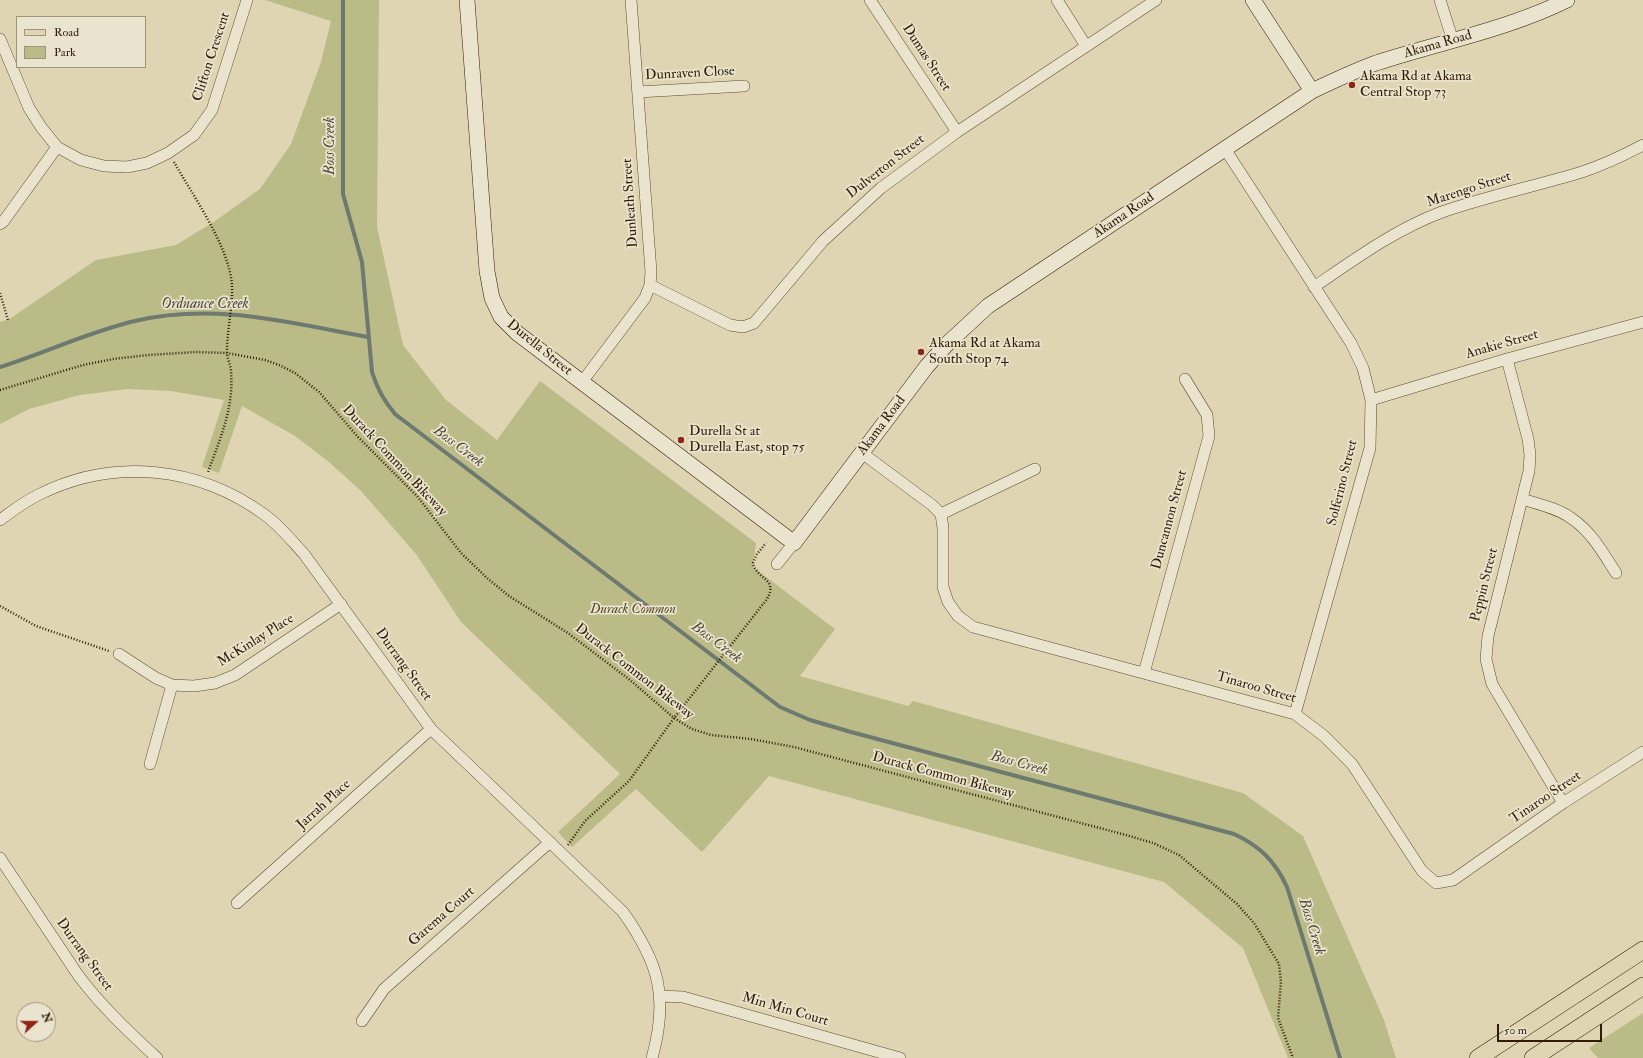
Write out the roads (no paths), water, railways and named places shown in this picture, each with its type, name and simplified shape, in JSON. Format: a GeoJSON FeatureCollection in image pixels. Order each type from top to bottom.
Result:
{"type":"FeatureCollection","features":[{"type":"Feature","properties":{"kind":"main road"},"geometry":{"type":"LineString","coordinates":[[1478,1058],[1643,950]]}},
{"type":"Feature","properties":{"kind":"main road"},"geometry":{"type":"LineString","coordinates":[[1533,1058],[1643,986]]}},
{"type":"Feature","properties":{"kind":"street","name":"Clifton Crescent"},"geometry":{"type":"LineString","coordinates":[[0,39],[29,108],[57,148],[81,160],[104,166],[126,167],[148,163],[168,153],[194,135],[212,110],[247,0]]}},
{"type":"Feature","properties":{"kind":"street","name":"Durella Street"},"geometry":{"type":"LineString","coordinates":[[467,0],[487,271],[492,298],[501,317],[517,334],[794,542]]}},
{"type":"Feature","properties":{"kind":"street","name":"Dunleath Street"},"geometry":{"type":"LineString","coordinates":[[582,382],[645,298],[650,285],[651,272],[631,0]]}},
{"type":"Feature","properties":{"kind":"street","name":"Dumas Street"},"geometry":{"type":"LineString","coordinates":[[870,0],[957,132]]}},
{"type":"Feature","properties":{"kind":"street"},"geometry":{"type":"LineString","coordinates":[[1057,0],[1086,46]]}},
{"type":"Feature","properties":{"kind":"street","name":"Dulverton Street"},"geometry":{"type":"LineString","coordinates":[[650,285],[730,325],[743,327],[754,323],[809,257],[852,213],[887,183],[957,132],[1156,0]]}},
{"type":"Feature","properties":{"kind":"street"},"geometry":{"type":"LineString","coordinates":[[1253,0],[1312,91]]}},
{"type":"Feature","properties":{"kind":"street"},"geometry":{"type":"LineString","coordinates":[[1440,0],[1453,41]]}},
{"type":"Feature","properties":{"kind":"street","name":"Akama Road"},"geometry":{"type":"LineString","coordinates":[[777,564],[927,366],[948,343],[988,306],[1312,91],[1346,74],[1376,63],[1506,26],[1540,13],[1567,0]]}},
{"type":"Feature","properties":{"kind":"street","name":"Dunraven Close"},"geometry":{"type":"LineString","coordinates":[[638,92],[744,86]]}},
{"type":"Feature","properties":{"kind":"street","name":"Marengo Street"},"geometry":{"type":"LineString","coordinates":[[1314,287],[1381,242],[1442,212],[1584,171],[1643,145]]}},
{"type":"Feature","properties":{"kind":"street"},"geometry":{"type":"LineString","coordinates":[[0,224],[4,222],[57,148]]}},
{"type":"Feature","properties":{"kind":"street","name":"Solferino Street"},"geometry":{"type":"LineString","coordinates":[[1225,149],[1351,344],[1363,368],[1371,400],[1370,448],[1295,714]]}},
{"type":"Feature","properties":{"kind":"street","name":"Anakie Street"},"geometry":{"type":"LineString","coordinates":[[1371,400],[1507,359],[1642,324]]}},
{"type":"Feature","properties":{"kind":"street","name":"Peppin Street"},"geometry":{"type":"LineString","coordinates":[[1507,359],[1528,439],[1530,455],[1522,499],[1488,636],[1486,659],[1492,684],[1563,803]]}},
{"type":"Feature","properties":{"kind":"street","name":"Duncannon Street"},"geometry":{"type":"LineString","coordinates":[[1144,672],[1209,436],[1207,415],[1185,379]]}},
{"type":"Feature","properties":{"kind":"street"},"geometry":{"type":"LineString","coordinates":[[862,453],[932,505],[941,514],[1035,470]]}},
{"type":"Feature","properties":{"kind":"street","name":"Durrang Street"},"geometry":{"type":"LineString","coordinates":[[0,520],[38,495],[85,477],[135,471],[167,474],[204,482],[247,502],[267,516],[286,533],[304,554],[431,729],[624,912],[639,934],[649,954],[657,977],[660,996],[660,1017],[657,1040],[652,1058]]}},
{"type":"Feature","properties":{"kind":"street"},"geometry":{"type":"LineString","coordinates":[[1522,499],[1553,509],[1570,517],[1583,527],[1594,540],[1616,574]]}},
{"type":"Feature","properties":{"kind":"street","name":"Tinaroo Street"},"geometry":{"type":"LineString","coordinates":[[941,514],[943,528],[943,587],[948,602],[958,616],[973,627],[1295,714],[1324,736],[1352,764],[1422,871],[1436,883],[1453,880],[1563,803],[1643,752]]}},
{"type":"Feature","properties":{"kind":"street","name":"McKinlay Place"},"geometry":{"type":"LineString","coordinates":[[119,654],[156,678],[172,685],[194,686],[215,683],[235,675],[341,604]]}},
{"type":"Feature","properties":{"kind":"street"},"geometry":{"type":"LineString","coordinates":[[150,764],[172,685]]}},
{"type":"Feature","properties":{"kind":"street","name":"Jarrah Place"},"geometry":{"type":"LineString","coordinates":[[237,903],[431,729]]}},
{"type":"Feature","properties":{"kind":"street","name":"Garema Court"},"geometry":{"type":"LineString","coordinates":[[362,1021],[384,989],[550,842]]}},
{"type":"Feature","properties":{"kind":"street","name":"Durrang Street"},"geometry":{"type":"LineString","coordinates":[[0,858],[86,987],[118,1022],[157,1058]]}},
{"type":"Feature","properties":{"kind":"street","name":"Min Min Court"},"geometry":{"type":"LineString","coordinates":[[660,996],[683,997],[900,1058]]}},
{"type":"Feature","properties":{"kind":"waterway","name":"Boss Creek"},"geometry":{"type":"LineString","coordinates":[[343,0],[343,194],[362,262],[372,372],[381,394],[395,414],[780,707],[810,720],[851,732],[1234,834],[1252,844],[1272,862],[1287,887],[1340,1058]]}},
{"type":"Feature","properties":{"kind":"waterway","name":"Ordnance Creek"},"geometry":{"type":"LineString","coordinates":[[0,367],[100,331],[135,321],[164,316],[223,314],[281,321],[368,337]]}},
{"type":"Feature","properties":{"kind":"place","name":"Akama Rd at Akama Central Stop 73"},"geometry":{"type":"Point","coordinates":[1352,85]}},
{"type":"Feature","properties":{"kind":"place","name":"Akama Rd at Akama South Stop 74"},"geometry":{"type":"Point","coordinates":[921,352]}},
{"type":"Feature","properties":{"kind":"place","name":"Durella St at Durella East, stop 75"},"geometry":{"type":"Point","coordinates":[681,440]}},
{"type":"Feature","properties":{"kind":"park label","name":"Durack Common"},"geometry":{"type":"Point","coordinates":[633,610]}}]}
